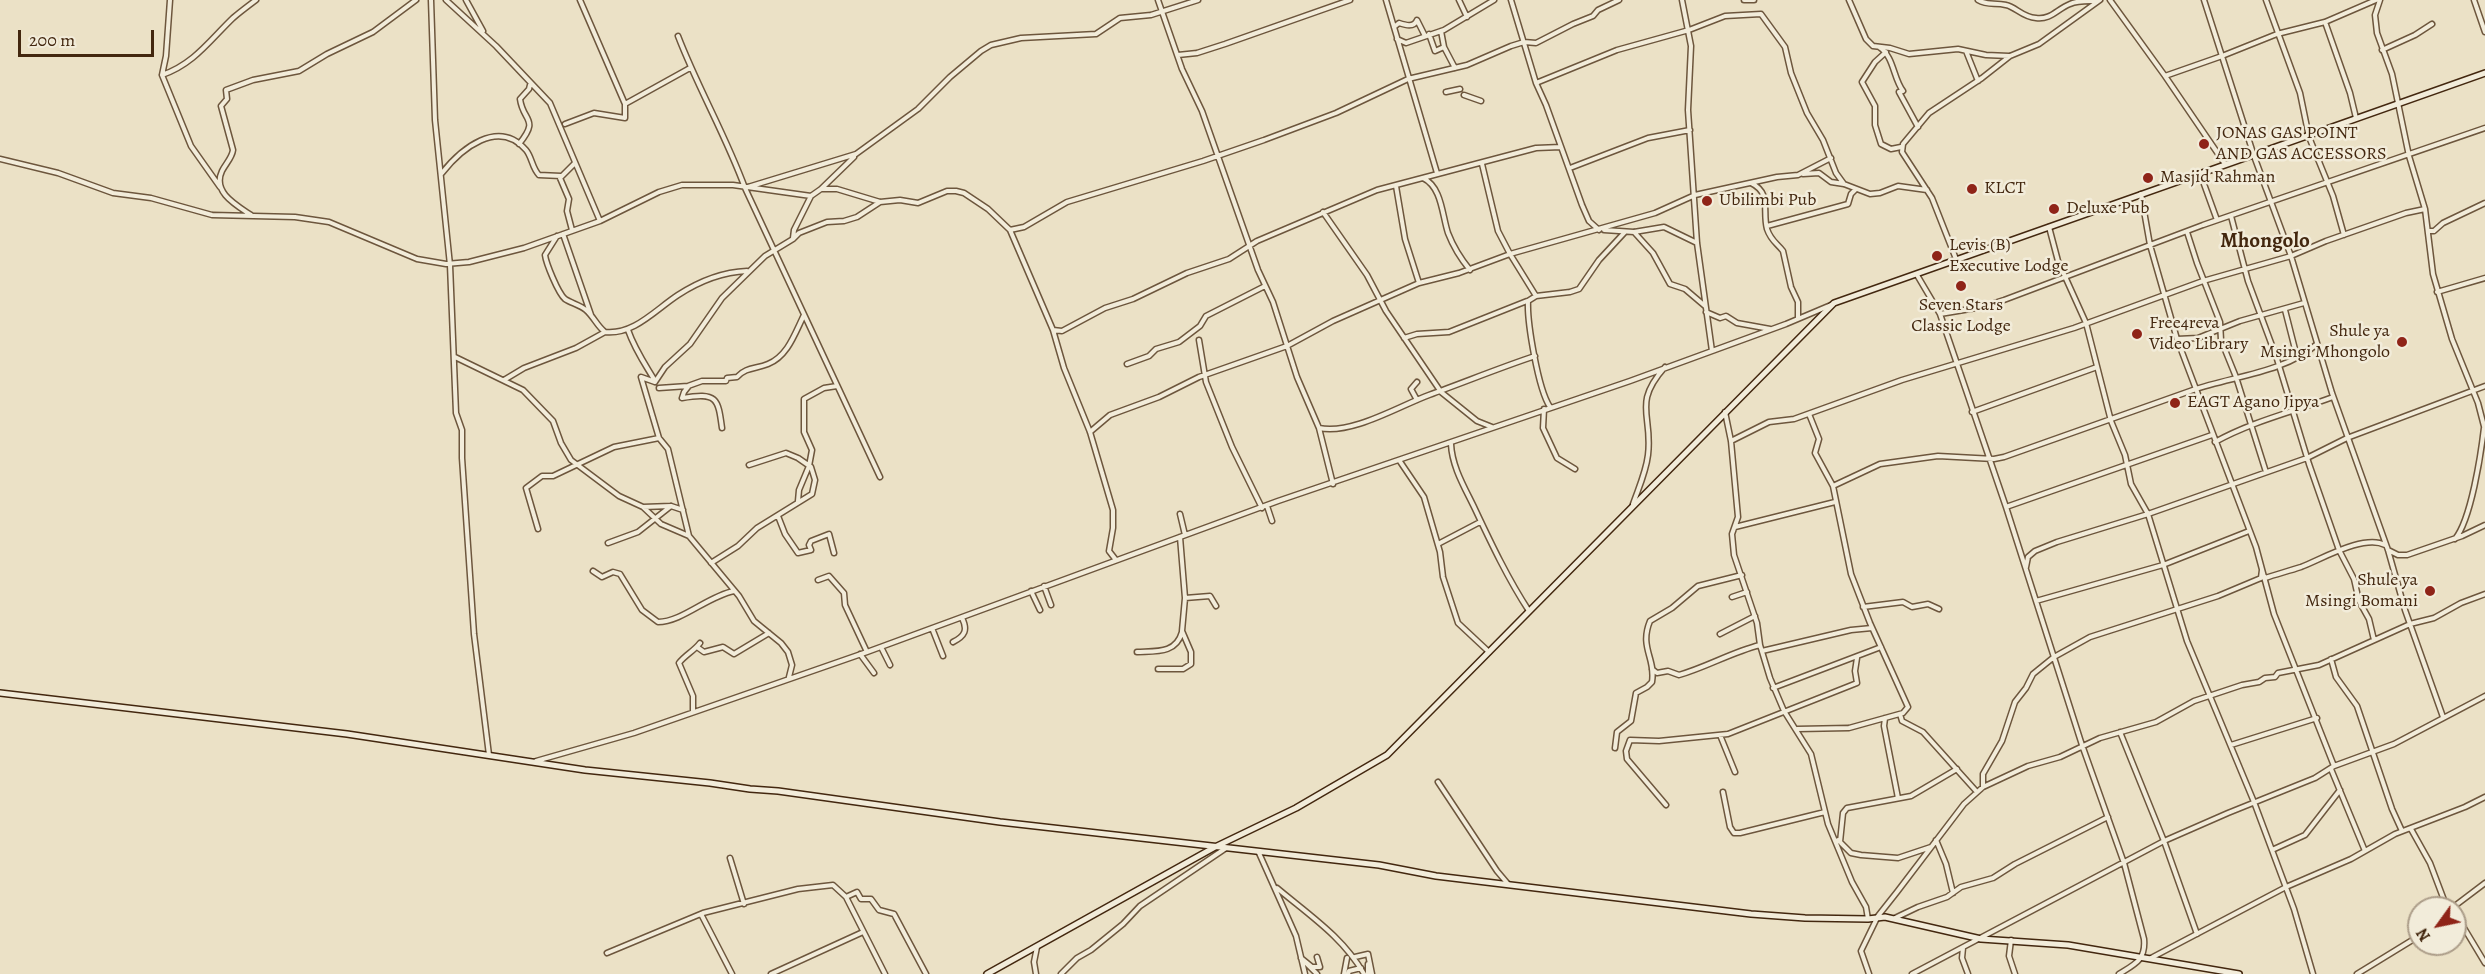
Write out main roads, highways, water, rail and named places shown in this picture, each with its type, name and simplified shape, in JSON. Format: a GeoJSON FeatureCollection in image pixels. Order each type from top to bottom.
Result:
{"type":"FeatureCollection","features":[{"type":"Feature","properties":{"kind":"place","name":"JONAS GAS POINT AND GAS ACCESSORS"},"geometry":{"type":"Point","coordinates":[2204,144]}},
{"type":"Feature","properties":{"kind":"place","name":"Masjid Rahman"},"geometry":{"type":"Point","coordinates":[2148,178]}},
{"type":"Feature","properties":{"kind":"place","name":"KLCT"},"geometry":{"type":"Point","coordinates":[1972,189]}},
{"type":"Feature","properties":{"kind":"place","name":"Ubilimbi Pub"},"geometry":{"type":"Point","coordinates":[1707,201]}},
{"type":"Feature","properties":{"kind":"place","name":"Deluxe Pub"},"geometry":{"type":"Point","coordinates":[2054,209]}},
{"type":"Feature","properties":{"kind":"place","name":"Levis (B) Executive Lodge"},"geometry":{"type":"Point","coordinates":[1937,256]}},
{"type":"Feature","properties":{"kind":"place","name":"Seven Stars Classic Lodge"},"geometry":{"type":"Point","coordinates":[1961,286]}},
{"type":"Feature","properties":{"kind":"place","name":"Free4reva Video Library"},"geometry":{"type":"Point","coordinates":[2137,334]}},
{"type":"Feature","properties":{"kind":"place","name":"Shule ya Msingi Mhongolo"},"geometry":{"type":"Point","coordinates":[2402,342]}},
{"type":"Feature","properties":{"kind":"place","name":"EAGT Agano Jipya"},"geometry":{"type":"Point","coordinates":[2175,403]}},
{"type":"Feature","properties":{"kind":"place","name":"Shule ya Msingi Bomani"},"geometry":{"type":"Point","coordinates":[2430,591]}},
{"type":"Feature","properties":{"kind":"district","name":"Mhongolo"},"geometry":{"type":"Point","coordinates":[2265,242]}}]}
